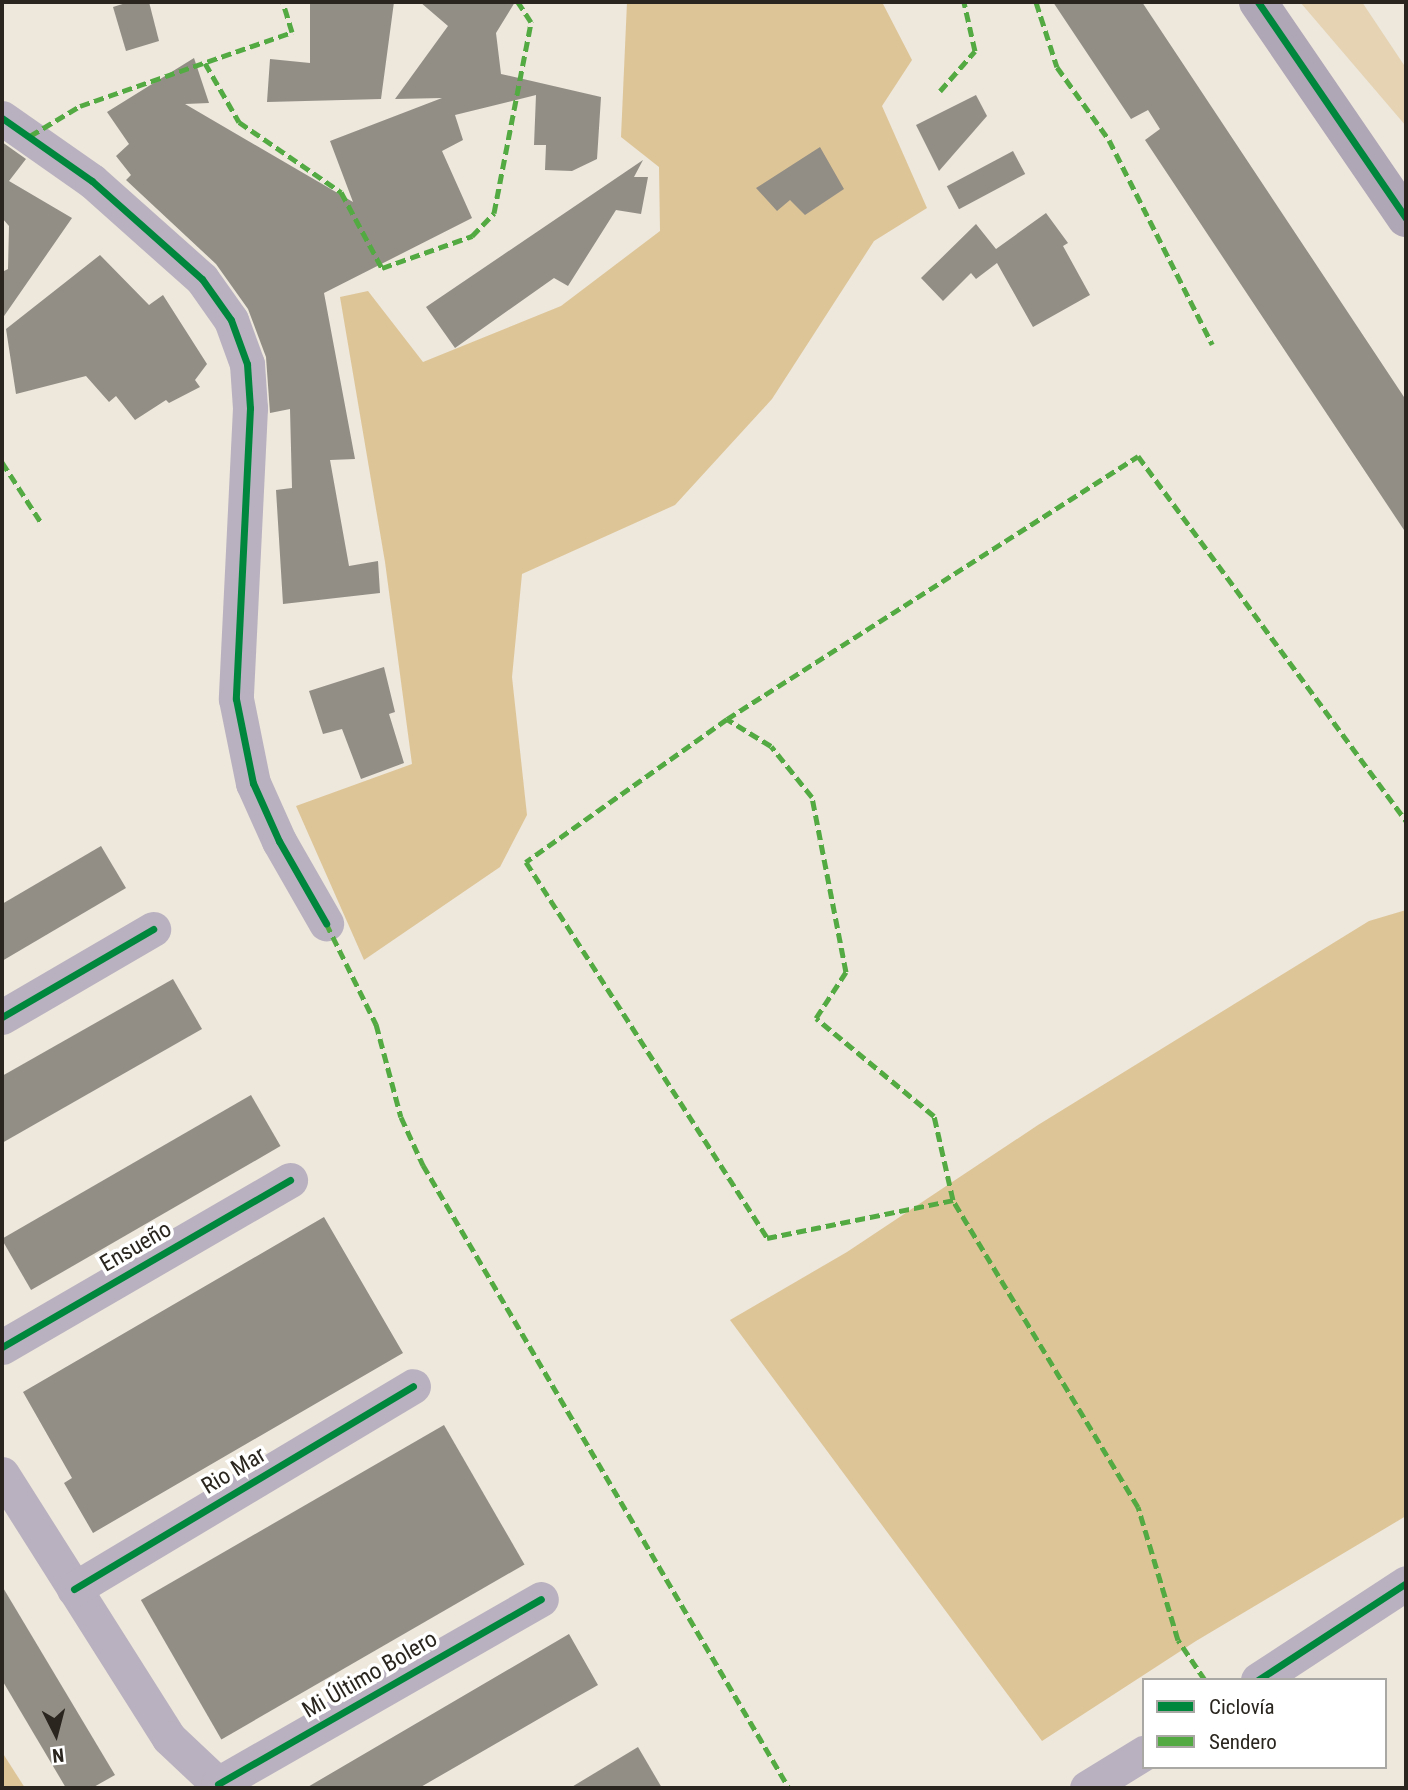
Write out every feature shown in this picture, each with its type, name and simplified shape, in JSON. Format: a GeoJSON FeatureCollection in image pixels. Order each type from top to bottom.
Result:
{"type":"FeatureCollection","features":[{"type":"Feature","properties":{"kind":"street"},"geometry":{"type":"LineString","coordinates":[[1258,2],[1406,219]]}},
{"type":"Feature","properties":{"kind":"street"},"geometry":{"type":"LineString","coordinates":[[2,118],[92,181],[202,279],[231,320],[247,364],[250,408],[236,699],[254,783],[279,841],[326,923]]}},
{"type":"Feature","properties":{"kind":"street"},"geometry":{"type":"LineString","coordinates":[[2,1017],[153,929]]}},
{"type":"Feature","properties":{"kind":"street","name":"Ensueño"},"geometry":{"type":"LineString","coordinates":[[2,1348],[290,1180]]}},
{"type":"Feature","properties":{"kind":"street","name":"Rio Mar"},"geometry":{"type":"LineString","coordinates":[[74,1590],[413,1386]]}},
{"type":"Feature","properties":{"kind":"street"},"geometry":{"type":"LineString","coordinates":[[2,1474],[169,1738],[220,1786]]}},
{"type":"Feature","properties":{"kind":"street"},"geometry":{"type":"LineString","coordinates":[[1261,1678],[1406,1583]]}},
{"type":"Feature","properties":{"kind":"street","name":"Mi Último Bolero"},"geometry":{"type":"LineString","coordinates":[[220,1786],[541,1599]]}},
{"type":"Feature","properties":{"kind":"street"},"geometry":{"type":"LineString","coordinates":[[1087,1788],[1142,1754]]}},
{"type":"Feature","properties":{"kind":"shaded area"},"geometry":{"type":"Polygon","coordinates":[[[627,2],[882,2],[912,60],[882,106],[927,208],[874,241],[772,399],[675,505],[522,574],[512,677],[527,815],[500,867],[364,960],[296,806],[412,764],[385,562],[340,297],[368,291],[423,362],[561,306],[660,231],[659,167],[621,137],[627,2]]]}},
{"type":"Feature","properties":{"kind":"shaded area"},"geometry":{"type":"Polygon","coordinates":[[[1300,2],[1362,2],[1406,68],[1406,126],[1300,2]]]}},
{"type":"Feature","properties":{"kind":"shaded area"},"geometry":{"type":"Polygon","coordinates":[[[1406,910],[1406,1516],[1196,1641],[1042,1741],[730,1320],[847,1252],[1038,1125],[1369,921],[1406,910]]]}},
{"type":"Feature","properties":{"kind":"shaded area"},"geometry":{"type":"Polygon","coordinates":[[[2,1752],[25,1788],[2,1788],[2,1752]]]}},
{"type":"Feature","properties":{"kind":"building"},"geometry":{"type":"Polygon","coordinates":[[[129,2],[149,2],[159,41],[126,51],[113,7],[129,2]]]}},
{"type":"Feature","properties":{"kind":"building"},"geometry":{"type":"Polygon","coordinates":[[[310,2],[394,2],[381,99],[267,102],[270,59],[310,63],[310,2]]]}},
{"type":"Feature","properties":{"kind":"building"},"geometry":{"type":"Polygon","coordinates":[[[420,2],[515,2],[496,33],[501,74],[601,97],[597,159],[572,171],[545,170],[546,145],[534,145],[536,95],[455,115],[463,140],[442,151],[472,218],[324,293],[355,459],[330,460],[349,566],[378,561],[380,593],[283,604],[276,490],[292,488],[290,409],[270,413],[266,357],[248,309],[216,264],[126,180],[131,175],[116,156],[129,144],[107,112],[194,58],[209,103],[185,104],[353,202],[330,141],[442,98],[395,99],[448,26],[420,2]]]}},
{"type":"Feature","properties":{"kind":"building"},"geometry":{"type":"Polygon","coordinates":[[[1053,2],[1142,2],[1406,400],[1406,533],[1145,140],[1160,129],[1148,110],[1131,119],[1053,2]]]}},
{"type":"Feature","properties":{"kind":"building"},"geometry":{"type":"Polygon","coordinates":[[[976,95],[987,116],[939,171],[916,125],[976,95]]]}},
{"type":"Feature","properties":{"kind":"building"},"geometry":{"type":"Polygon","coordinates":[[[2,142],[26,159],[9,181],[72,218],[2,319],[2,272],[8,269],[9,226],[2,218],[2,142]]]}},
{"type":"Feature","properties":{"kind":"building"},"geometry":{"type":"Polygon","coordinates":[[[820,147],[844,189],[805,215],[790,200],[777,211],[756,188],[820,147]]]}},
{"type":"Feature","properties":{"kind":"building"},"geometry":{"type":"Polygon","coordinates":[[[1013,151],[1025,174],[959,209],[947,186],[1013,151]]]}},
{"type":"Feature","properties":{"kind":"building"},"geometry":{"type":"Polygon","coordinates":[[[643,160],[634,177],[648,177],[641,214],[616,210],[568,286],[554,278],[455,348],[426,307],[643,160]]]}},
{"type":"Feature","properties":{"kind":"building"},"geometry":{"type":"Polygon","coordinates":[[[1046,213],[1068,243],[1063,246],[1090,295],[1033,327],[997,263],[976,279],[971,273],[943,301],[921,278],[976,224],[996,249],[1046,213]]]}},
{"type":"Feature","properties":{"kind":"building"},"geometry":{"type":"Polygon","coordinates":[[[100,255],[149,305],[163,295],[207,364],[195,380],[200,387],[169,403],[166,400],[135,420],[116,396],[109,402],[86,376],[16,394],[6,329],[100,255]]]}},
{"type":"Feature","properties":{"kind":"building"},"geometry":{"type":"Polygon","coordinates":[[[384,667],[395,712],[389,714],[404,763],[361,779],[342,729],[323,734],[309,691],[384,667]]]}},
{"type":"Feature","properties":{"kind":"building"},"geometry":{"type":"Polygon","coordinates":[[[101,846],[126,888],[2,961],[2,904],[101,846]]]}},
{"type":"Feature","properties":{"kind":"building"},"geometry":{"type":"Polygon","coordinates":[[[173,979],[202,1029],[2,1143],[2,1076],[173,979]]]}},
{"type":"Feature","properties":{"kind":"building"},"geometry":{"type":"Polygon","coordinates":[[[251,1095],[280,1146],[31,1290],[2,1239],[251,1095]]]}},
{"type":"Feature","properties":{"kind":"building"},"geometry":{"type":"Polygon","coordinates":[[[324,1217],[403,1353],[93,1533],[64,1483],[72,1478],[23,1392],[324,1217]]]}},
{"type":"Feature","properties":{"kind":"building"},"geometry":{"type":"Polygon","coordinates":[[[444,1425],[524,1564],[221,1739],[141,1600],[444,1425]]]}},
{"type":"Feature","properties":{"kind":"building"},"geometry":{"type":"Polygon","coordinates":[[[2,1586],[115,1775],[92,1788],[66,1788],[2,1680],[2,1586]]]}},
{"type":"Feature","properties":{"kind":"building"},"geometry":{"type":"Polygon","coordinates":[[[569,1634],[598,1685],[419,1788],[306,1788],[569,1634]]]}},
{"type":"Feature","properties":{"kind":"building"},"geometry":{"type":"Polygon","coordinates":[[[638,1747],[662,1788],[570,1788],[638,1747]]]}},
{"type":"Feature","properties":{"kind":"marked path"},"geometry":{"type":"LineString","coordinates":[[30,136],[80,106],[292,32],[283,2]]}},
{"type":"Feature","properties":{"kind":"marked path"},"geometry":{"type":"LineString","coordinates":[[205,63],[239,122],[341,192],[382,268],[472,236],[494,213],[531,22],[518,2]]}},
{"type":"Feature","properties":{"kind":"marked path"},"geometry":{"type":"LineString","coordinates":[[940,91],[975,51],[964,2]]}},
{"type":"Feature","properties":{"kind":"marked path"},"geometry":{"type":"LineString","coordinates":[[1036,2],[1057,67],[1109,140],[1212,344]]}},
{"type":"Feature","properties":{"kind":"marked path"},"geometry":{"type":"LineString","coordinates":[[1204,1678],[1178,1640],[1138,1507],[953,1200],[934,1116],[816,1018],[846,972],[812,797],[771,746],[727,719],[1138,456],[1406,821]]}},
{"type":"Feature","properties":{"kind":"marked path"},"geometry":{"type":"LineString","coordinates":[[2,462],[42,524]]}},
{"type":"Feature","properties":{"kind":"marked path"},"geometry":{"type":"LineString","coordinates":[[727,719],[526,862],[767,1238],[953,1200]]}},
{"type":"Feature","properties":{"kind":"marked path"},"geometry":{"type":"LineString","coordinates":[[326,923],[376,1024],[401,1117],[423,1165],[789,1788]]}},
{"type":"Feature","properties":{"kind":"cycle path"},"geometry":{"type":"LineString","coordinates":[[1258,2],[1406,218]]}},
{"type":"Feature","properties":{"kind":"cycle path"},"geometry":{"type":"LineString","coordinates":[[2,118],[92,181],[202,279],[231,320],[247,364],[250,408],[236,699],[253,783],[279,841],[326,923]]}},
{"type":"Feature","properties":{"kind":"cycle path"},"geometry":{"type":"LineString","coordinates":[[2,1017],[153,929]]}},
{"type":"Feature","properties":{"kind":"cycle path"},"geometry":{"type":"LineString","coordinates":[[2,1347],[290,1180]]}},
{"type":"Feature","properties":{"kind":"cycle path"},"geometry":{"type":"LineString","coordinates":[[74,1589],[413,1386]]}},
{"type":"Feature","properties":{"kind":"cycle path"},"geometry":{"type":"LineString","coordinates":[[1261,1678],[1406,1583]]}},
{"type":"Feature","properties":{"kind":"cycle path"},"geometry":{"type":"LineString","coordinates":[[218,1784],[541,1599]]}}]}
